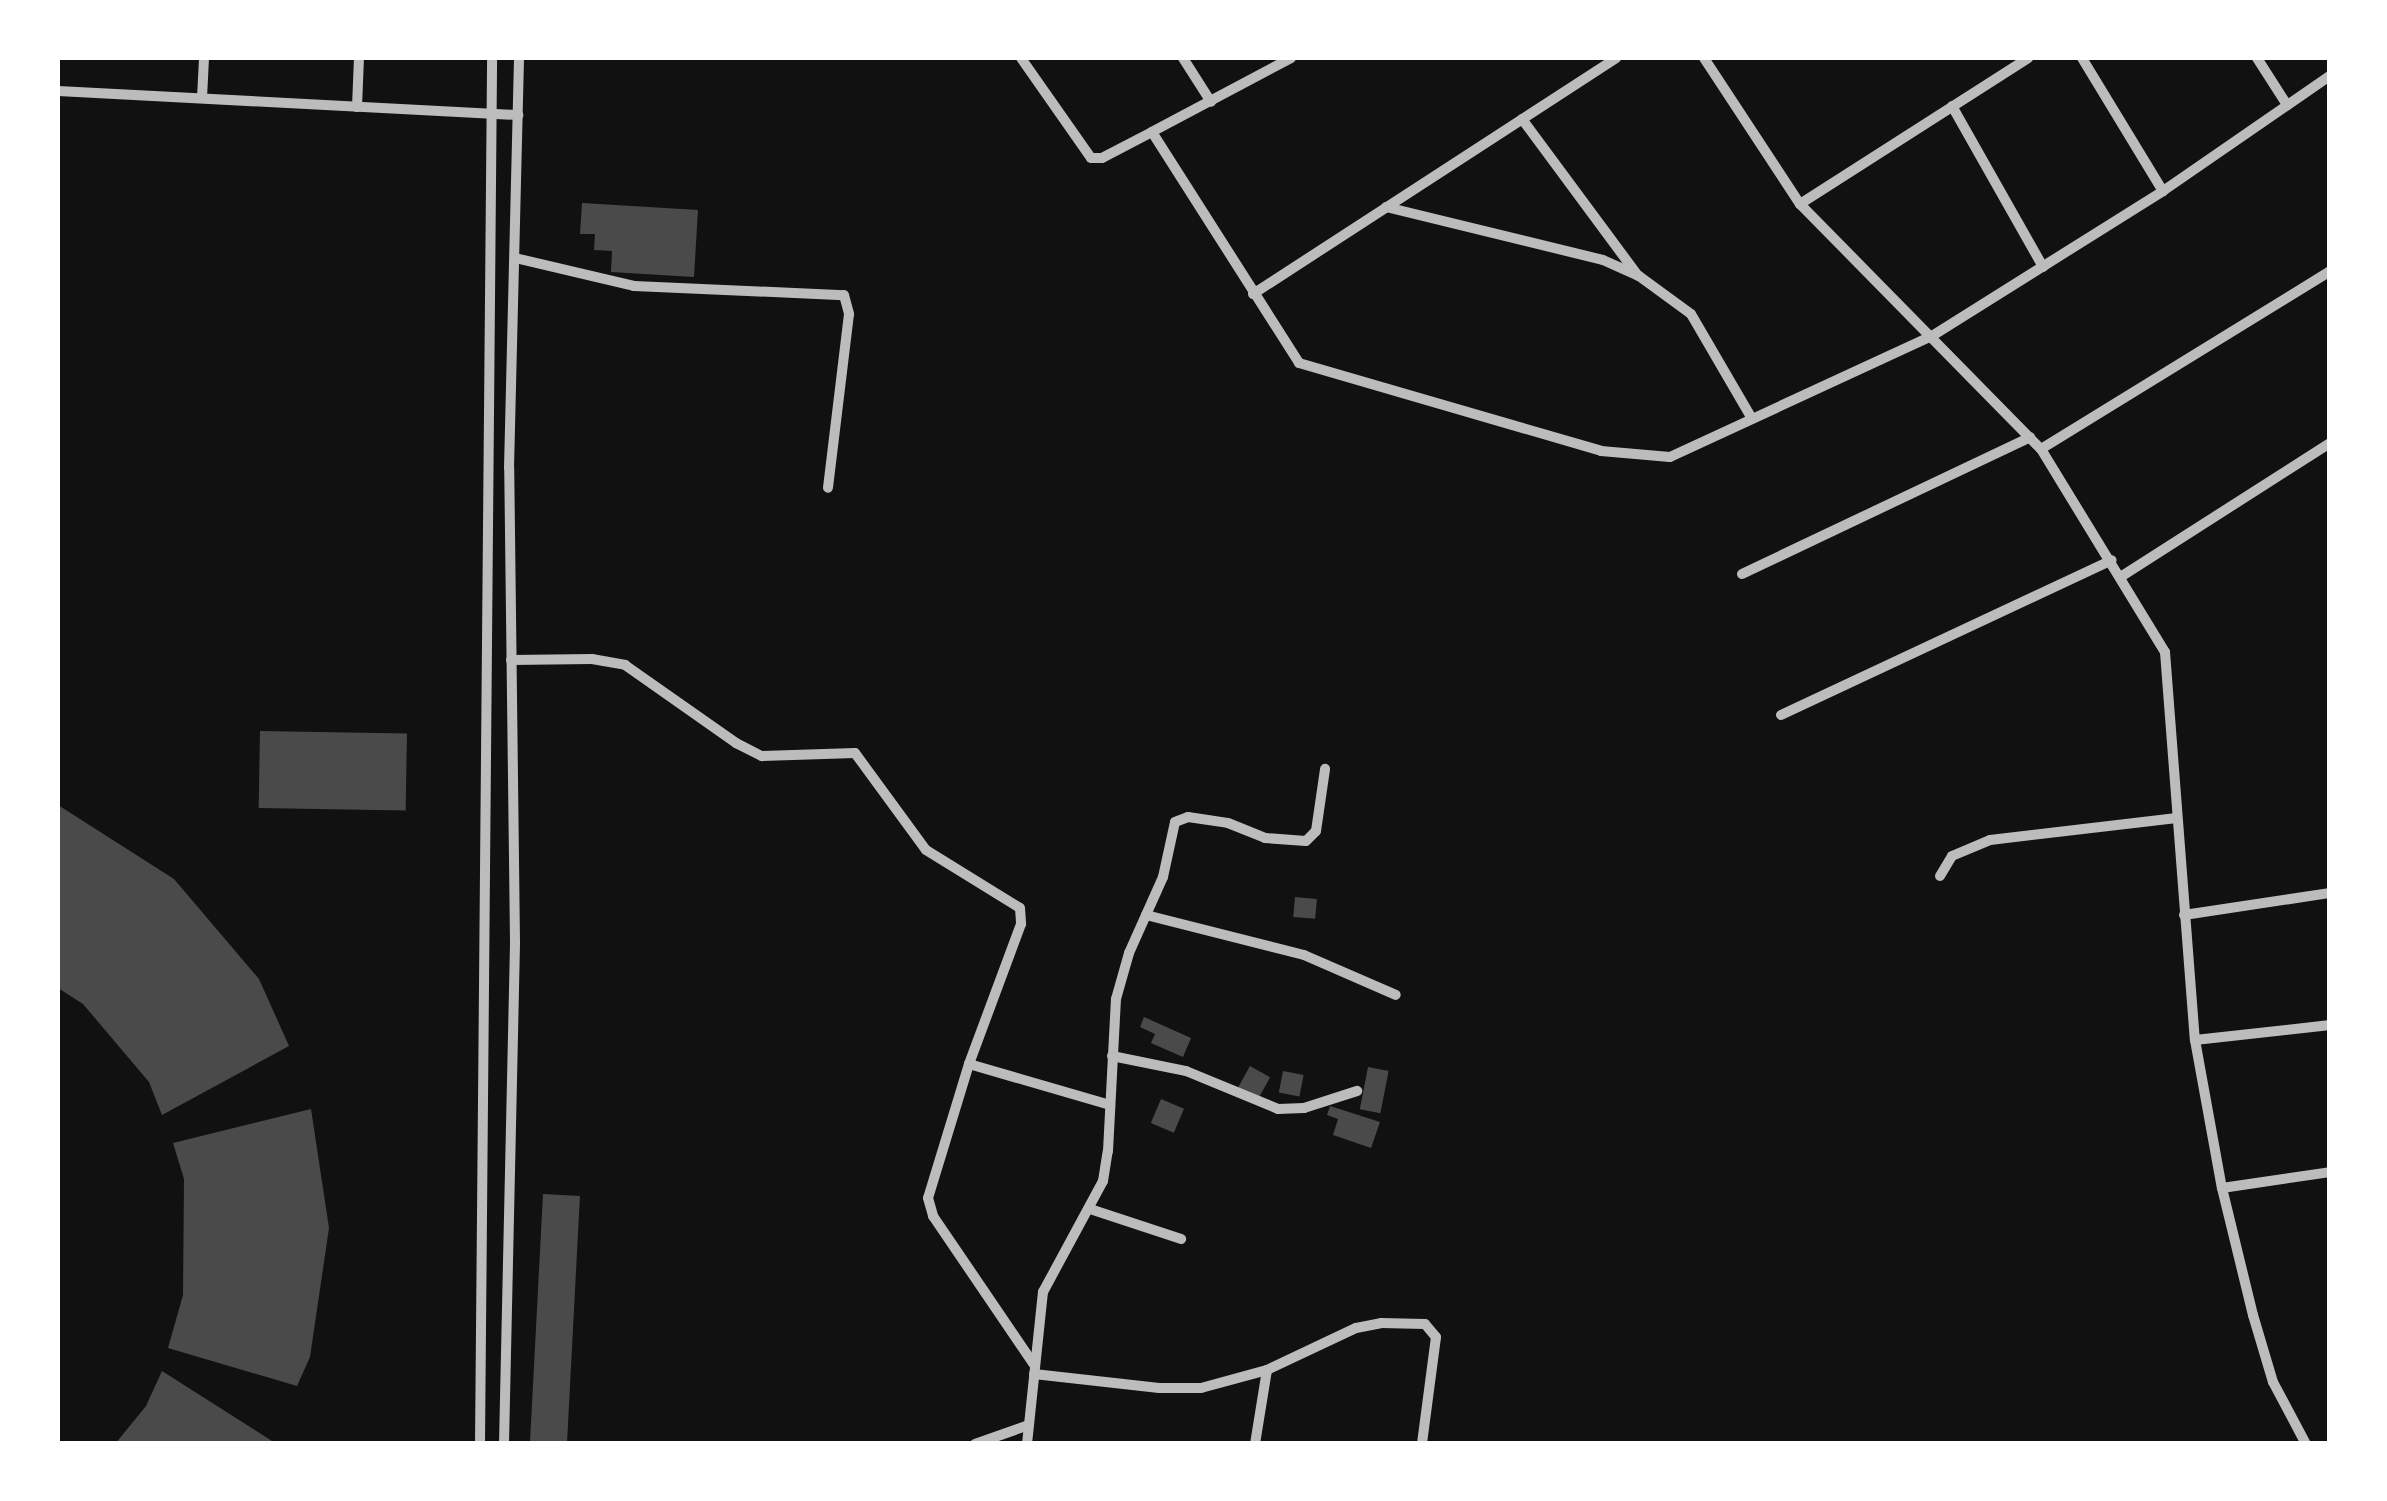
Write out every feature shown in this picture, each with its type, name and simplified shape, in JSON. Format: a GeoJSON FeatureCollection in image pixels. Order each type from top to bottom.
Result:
{"type":"FeatureCollection","features":[{"type":"Feature","properties":{"kind":"street"},"geometry":{"type":"LineString","coordinates":[[202,98],[204,58]]}},
{"type":"Feature","properties":{"kind":"street"},"geometry":{"type":"LineString","coordinates":[[357,106],[360,58]]}},
{"type":"Feature","properties":{"kind":"street"},"geometry":{"type":"LineString","coordinates":[[480,1444],[492,58]]}},
{"type":"Feature","properties":{"kind":"street"},"geometry":{"type":"LineString","coordinates":[[504,1444],[515,942],[509,468],[520,58]]}},
{"type":"Feature","properties":{"kind":"street"},"geometry":{"type":"LineString","coordinates":[[1021,58],[1091,158],[1102,158],[1291,58]]}},
{"type":"Feature","properties":{"kind":"street"},"geometry":{"type":"LineString","coordinates":[[1183,58],[1211,102]]}},
{"type":"Feature","properties":{"kind":"street"},"geometry":{"type":"LineString","coordinates":[[1254,294],[1616,58]]}},
{"type":"Feature","properties":{"kind":"street"},"geometry":{"type":"LineString","coordinates":[[1704,58],[1800,204],[2042,448],[2164,652],[2195,1040],[2222,1188],[2273,1382],[2306,1444]]}},
{"type":"Feature","properties":{"kind":"street"},"geometry":{"type":"LineString","coordinates":[[2082,58],[2163,191]]}},
{"type":"Feature","properties":{"kind":"street"},"geometry":{"type":"LineString","coordinates":[[2258,58],[2287,105]]}},
{"type":"Feature","properties":{"kind":"street"},"geometry":{"type":"LineString","coordinates":[[1800,204],[2024,59]]}},
{"type":"Feature","properties":{"kind":"street"},"geometry":{"type":"LineString","coordinates":[[1152,132],[1299,363],[1601,451],[1670,457],[1932,336],[2163,191],[2330,76]]}},
{"type":"Feature","properties":{"kind":"street"},"geometry":{"type":"LineString","coordinates":[[58,91],[518,115]]}},
{"type":"Feature","properties":{"kind":"street"},"geometry":{"type":"LineString","coordinates":[[1952,106],[2043,266]]}},
{"type":"Feature","properties":{"kind":"street"},"geometry":{"type":"LineString","coordinates":[[1522,119],[1639,276]]}},
{"type":"Feature","properties":{"kind":"street"},"geometry":{"type":"LineString","coordinates":[[1386,207],[1603,260],[1639,276],[1691,314],[1752,419]]}},
{"type":"Feature","properties":{"kind":"street"},"geometry":{"type":"LineString","coordinates":[[515,258],[601,281],[648,288],[841,293],[847,298],[848,314],[828,488]]}},
{"type":"Feature","properties":{"kind":"street"},"geometry":{"type":"LineString","coordinates":[[2042,448],[2330,271]]}},
{"type":"Feature","properties":{"kind":"street"},"geometry":{"type":"LineString","coordinates":[[1742,574],[2030,437]]}},
{"type":"Feature","properties":{"kind":"street"},"geometry":{"type":"LineString","coordinates":[[2122,576],[2330,443]]}},
{"type":"Feature","properties":{"kind":"street"},"geometry":{"type":"LineString","coordinates":[[1781,715],[2112,560]]}},
{"type":"Feature","properties":{"kind":"street"},"geometry":{"type":"LineString","coordinates":[[512,660],[592,660],[625,665],[736,743],[762,756],[856,753],[926,850],[954,871],[1016,904],[1022,913],[929,1189],[929,1206],[1034,1370]]}},
{"type":"Feature","properties":{"kind":"street"},"geometry":{"type":"LineString","coordinates":[[1027,1444],[1043,1292],[1090,1209],[1106,1168],[1121,977],[1163,878],[1179,818],[1220,821],[1265,838],[1306,841],[1316,831],[1325,769]]}},
{"type":"Feature","properties":{"kind":"street"},"geometry":{"type":"LineString","coordinates":[[1940,876],[1952,856],[1990,840],[2177,818]]}},
{"type":"Feature","properties":{"kind":"street"},"geometry":{"type":"LineString","coordinates":[[2184,915],[2330,893]]}},
{"type":"Feature","properties":{"kind":"street"},"geometry":{"type":"LineString","coordinates":[[1146,915],[1304,955],[1396,994]]}},
{"type":"Feature","properties":{"kind":"street"},"geometry":{"type":"LineString","coordinates":[[2195,1040],[2330,1025]]}},
{"type":"Feature","properties":{"kind":"street"},"geometry":{"type":"LineString","coordinates":[[1112,1056],[1186,1071],[1278,1109],[1304,1108],[1357,1091]]}},
{"type":"Feature","properties":{"kind":"street"},"geometry":{"type":"LineString","coordinates":[[969,1064],[1110,1105]]}},
{"type":"Feature","properties":{"kind":"street"},"geometry":{"type":"LineString","coordinates":[[2222,1188],[2330,1172]]}},
{"type":"Feature","properties":{"kind":"street"},"geometry":{"type":"LineString","coordinates":[[1090,1209],[1181,1240]]}},
{"type":"Feature","properties":{"kind":"street"},"geometry":{"type":"LineString","coordinates":[[1034,1370],[1181,1389],[1224,1384],[1267,1370],[1369,1324],[1429,1326],[1436,1342],[1422,1444]]}},
{"type":"Feature","properties":{"kind":"street"},"geometry":{"type":"LineString","coordinates":[[1255,1444],[1267,1370]]}},
{"type":"Feature","properties":{"kind":"street"},"geometry":{"type":"LineString","coordinates":[[975,1444],[1029,1425]]}},
{"type":"Feature","properties":{"kind":"building"},"geometry":{"type":"Polygon","coordinates":[[[582,203],[698,210],[694,277],[611,272],[612,251],[594,250],[595,234],[580,234],[582,203]]]}},
{"type":"Feature","properties":{"kind":"building"},"geometry":{"type":"Polygon","coordinates":[[[260,731],[407,734],[406,811],[259,808],[260,731]]]}},
{"type":"Feature","properties":{"kind":"building"},"geometry":{"type":"Polygon","coordinates":[[[58,805],[174,879],[259,979],[289,1046],[162,1115],[149,1082],[83,1004],[58,988],[58,805]]]}},
{"type":"Feature","properties":{"kind":"building"},"geometry":{"type":"Polygon","coordinates":[[[1295,897],[1317,899],[1315,919],[1293,917],[1295,897]]]}},
{"type":"Feature","properties":{"kind":"building"},"geometry":{"type":"Polygon","coordinates":[[[1144,1017],[1191,1038],[1183,1057],[1151,1043],[1155,1034],[1140,1027],[1144,1017]]]}},
{"type":"Feature","properties":{"kind":"building"},"geometry":{"type":"Polygon","coordinates":[[[1250,1066],[1270,1077],[1258,1100],[1237,1089],[1250,1066]]]}},
{"type":"Feature","properties":{"kind":"building"},"geometry":{"type":"Polygon","coordinates":[[[1368,1067],[1389,1071],[1380,1113],[1360,1109],[1368,1067]]]}},
{"type":"Feature","properties":{"kind":"building"},"geometry":{"type":"Polygon","coordinates":[[[1283,1071],[1304,1075],[1299,1097],[1279,1093],[1283,1071]]]}},
{"type":"Feature","properties":{"kind":"building"},"geometry":{"type":"Polygon","coordinates":[[[1161,1099],[1184,1109],[1174,1133],[1151,1123],[1161,1099]]]}},
{"type":"Feature","properties":{"kind":"building"},"geometry":{"type":"Polygon","coordinates":[[[1330,1106],[1380,1122],[1371,1148],[1333,1135],[1338,1119],[1327,1115],[1330,1106]]]}},
{"type":"Feature","properties":{"kind":"building"},"geometry":{"type":"Polygon","coordinates":[[[311,1109],[329,1228],[310,1357],[297,1386],[168,1348],[183,1295],[184,1179],[173,1143],[311,1109]]]}},
{"type":"Feature","properties":{"kind":"building"},"geometry":{"type":"Polygon","coordinates":[[[543,1194],[580,1196],[567,1444],[530,1444],[543,1194]]]}},
{"type":"Feature","properties":{"kind":"building"},"geometry":{"type":"Polygon","coordinates":[[[162,1371],[272,1441],[115,1444],[146,1406],[162,1371]]]}}]}
